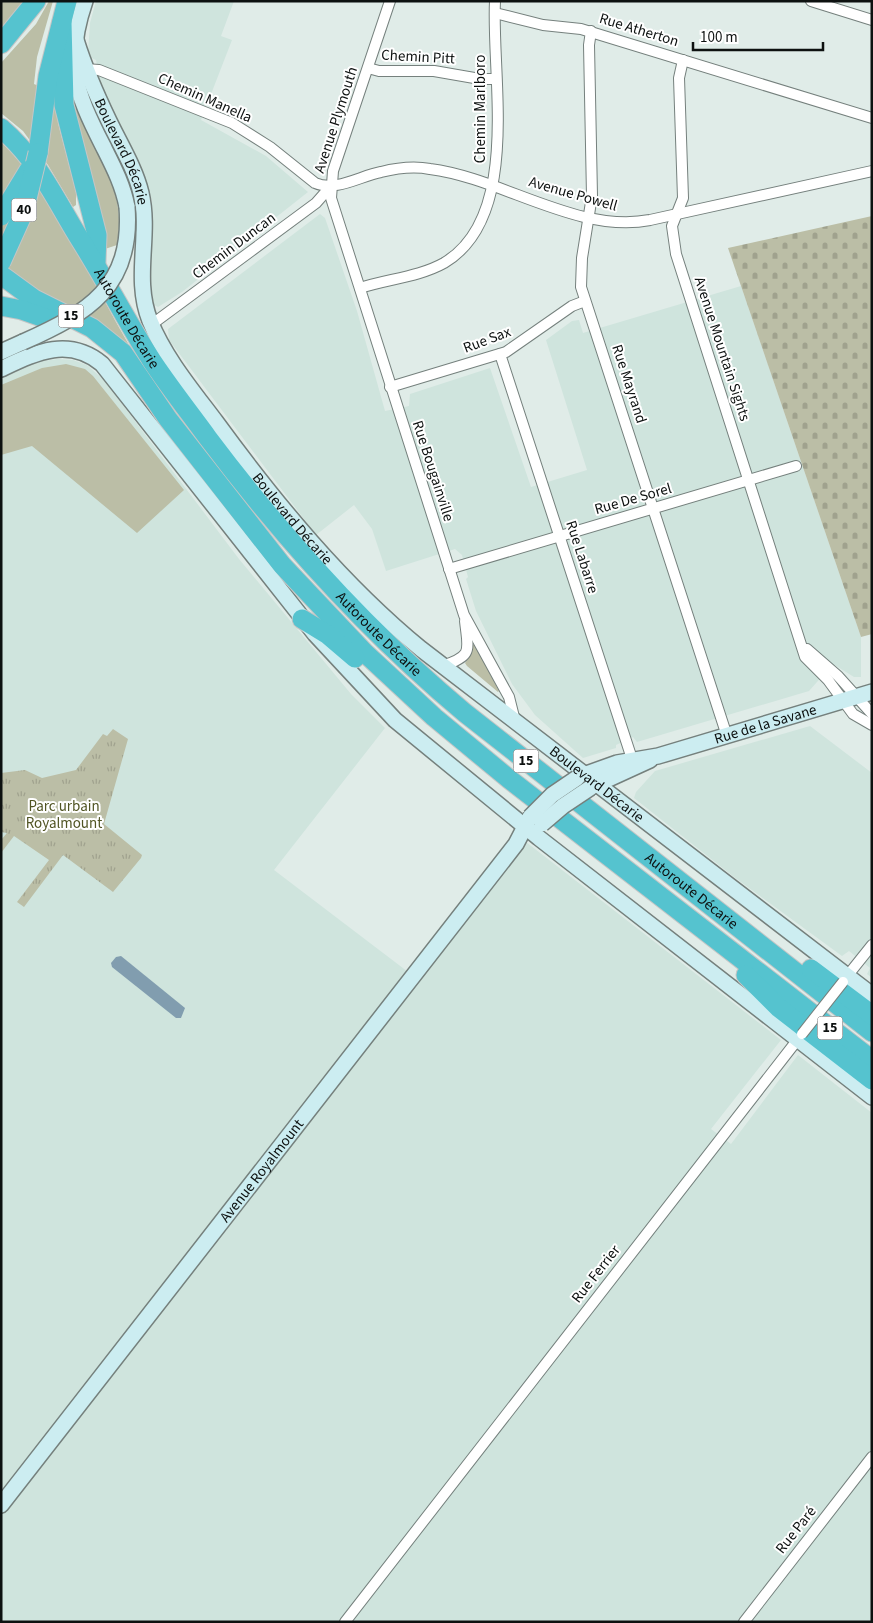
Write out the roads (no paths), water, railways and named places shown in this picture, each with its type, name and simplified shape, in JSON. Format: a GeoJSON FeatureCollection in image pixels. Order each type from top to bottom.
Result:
{"type":"FeatureCollection","features":[{"type":"Feature","properties":{"kind":"highway"},"geometry":{"type":"LineString","coordinates":[[2,44],[36,1]]}},
{"type":"Feature","properties":{"kind":"highway","name":"15"},"geometry":{"type":"LineString","coordinates":[[67,1],[62,22],[62,79],[68,123],[96,235],[96,262]]}},
{"type":"Feature","properties":{"kind":"highway","name":"40"},"geometry":{"type":"LineString","coordinates":[[1,262],[24,211],[38,153],[48,76],[62,22]]}},
{"type":"Feature","properties":{"kind":"highway","name":"Autoroute Décarie"},"geometry":{"type":"LineString","coordinates":[[1,128],[35,163],[96,262],[139,340],[177,396],[277,526],[352,609],[405,661],[465,713],[872,1032]]}},
{"type":"Feature","properties":{"kind":"highway"},"geometry":{"type":"LineString","coordinates":[[1,216],[38,153]]}},
{"type":"Feature","properties":{"kind":"highway","name":"Autoroute Décarie"},"geometry":{"type":"LineString","coordinates":[[1,275],[27,295],[84,323],[109,340],[134,366],[168,420],[282,565],[328,615],[391,677],[484,758],[872,1060]]}},
{"type":"Feature","properties":{"kind":"highway"},"geometry":{"type":"LineString","coordinates":[[1,306],[40,316],[70,328],[100,347],[168,420]]}},
{"type":"Feature","properties":{"kind":"highway"},"geometry":{"type":"LineString","coordinates":[[1,315],[40,316]]}},
{"type":"Feature","properties":{"kind":"highway"},"geometry":{"type":"LineString","coordinates":[[302,619],[328,634],[371,671],[391,677]]}},
{"type":"Feature","properties":{"kind":"highway"},"geometry":{"type":"LineString","coordinates":[[698,894],[763,933],[872,1014]]}},
{"type":"Feature","properties":{"kind":"highway"},"geometry":{"type":"LineString","coordinates":[[694,922],[779,1008],[872,1080]]}},
{"type":"Feature","properties":{"kind":"main road"},"geometry":{"type":"LineString","coordinates":[[1,352],[72,319],[102,293],[114,276],[123,252],[127,231],[126,206],[118,177],[78,91],[73,61],[85,1]]}},
{"type":"Feature","properties":{"kind":"main road","name":"Boulevard Décarie"},"geometry":{"type":"LineString","coordinates":[[76,40],[85,69],[133,170],[141,192],[145,227],[141,282],[144,302],[151,325],[177,370],[260,481],[303,533],[391,624],[442,666],[845,979],[872,995]]}},
{"type":"Feature","properties":{"kind":"main road"},"geometry":{"type":"LineString","coordinates":[[1,369],[37,352],[59,348],[80,351],[102,364],[302,619],[352,676],[395,720],[529,828],[800,1037],[872,1097]]}},
{"type":"Feature","properties":{"kind":"main road","name":"Rue de la Savane"},"geometry":{"type":"LineString","coordinates":[[529,828],[552,795],[633,764],[872,692]]}},
{"type":"Feature","properties":{"kind":"main road","name":"Avenue Royalmount"},"geometry":{"type":"LineString","coordinates":[[1,1505],[529,828]]}},
{"type":"Feature","properties":{"kind":"street","name":"Avenue Plymouth"},"geometry":{"type":"LineString","coordinates":[[374,335],[333,204],[331,186],[333,171],[390,1]]}},
{"type":"Feature","properties":{"kind":"street","name":"Chemin Marlboro"},"geometry":{"type":"LineString","coordinates":[[360,288],[425,271],[452,257],[476,228],[492,186],[498,145],[495,1]]}},
{"type":"Feature","properties":{"kind":"street"},"geometry":{"type":"LineString","coordinates":[[815,2],[872,20]]}},
{"type":"Feature","properties":{"kind":"street","name":"Rue Atherton"},"geometry":{"type":"LineString","coordinates":[[494,13],[540,24],[570,26],[591,31],[872,118]]}},
{"type":"Feature","properties":{"kind":"street","name":"Rue Mayrand"},"geometry":{"type":"LineString","coordinates":[[591,31],[589,45],[592,196],[580,275],[585,301],[727,736]]}},
{"type":"Feature","properties":{"kind":"street","name":"Avenue Mountain Sights"},"geometry":{"type":"LineString","coordinates":[[683,60],[679,78],[683,198],[672,226],[676,254],[805,657],[849,699],[872,714]]}},
{"type":"Feature","properties":{"kind":"street","name":"Chemin Pitt"},"geometry":{"type":"LineString","coordinates":[[368,68],[379,71],[429,70],[480,79],[496,79]]}},
{"type":"Feature","properties":{"kind":"street","name":"Chemin Manella"},"geometry":{"type":"LineString","coordinates":[[85,69],[99,70],[224,119],[263,142],[315,183],[331,186]]}},
{"type":"Feature","properties":{"kind":"street","name":"Avenue Powell"},"geometry":{"type":"LineString","coordinates":[[331,186],[382,171],[417,168],[450,172],[589,218],[624,223],[676,214],[870,169]]}},
{"type":"Feature","properties":{"kind":"street","name":"Chemin Duncan"},"geometry":{"type":"LineString","coordinates":[[151,325],[316,203],[331,186]]}},
{"type":"Feature","properties":{"kind":"street","name":"Rue Sax"},"geometry":{"type":"LineString","coordinates":[[390,387],[500,354],[519,344],[572,306],[585,301]]}},
{"type":"Feature","properties":{"kind":"street","name":"Rue Bougainville"},"geometry":{"type":"LineString","coordinates":[[374,335],[464,615],[468,645],[465,656],[461,661],[442,666]]}},
{"type":"Feature","properties":{"kind":"street","name":"Rue Labarre"},"geometry":{"type":"LineString","coordinates":[[500,354],[633,764]]}},
{"type":"Feature","properties":{"kind":"street","name":"Rue De Sorel"},"geometry":{"type":"LineString","coordinates":[[449,569],[796,466]]}},
{"type":"Feature","properties":{"kind":"street","name":"Rue Bougainville"},"geometry":{"type":"LineString","coordinates":[[464,615],[509,697],[515,721]]}},
{"type":"Feature","properties":{"kind":"street","name":"Avenue Mountain Sights"},"geometry":{"type":"LineString","coordinates":[[849,699],[856,717],[872,725]]}},
{"type":"Feature","properties":{"kind":"street","name":"Rue Ferrier"},"geometry":{"type":"LineString","coordinates":[[345,1622],[872,945]]}},
{"type":"Feature","properties":{"kind":"street","name":"Rue Paré"},"geometry":{"type":"LineString","coordinates":[[744,1622],[872,1457]]}},
{"type":"Feature","properties":{"kind":"water"},"geometry":{"type":"Polygon","coordinates":[[[121,956],[185,1008],[181,1018],[176,1018],[112,967],[111,963],[116,957],[121,956]]]}},
{"type":"Feature","properties":{"kind":"park label","name":"Parc urbain Royalmount"},"geometry":{"type":"Point","coordinates":[64,814]}}]}
